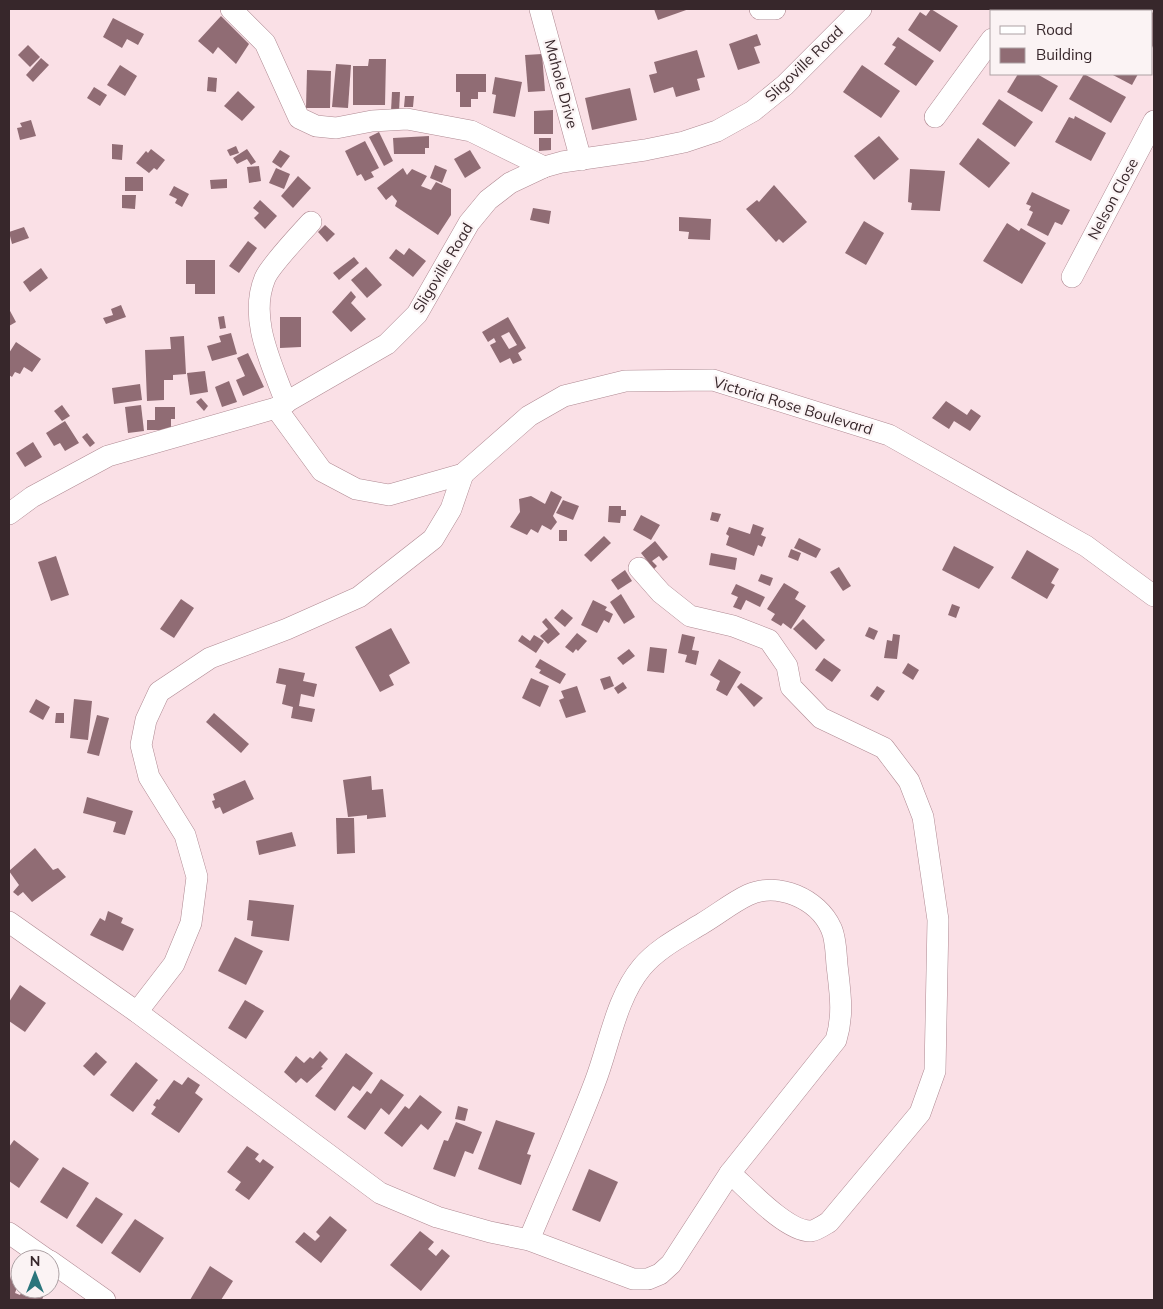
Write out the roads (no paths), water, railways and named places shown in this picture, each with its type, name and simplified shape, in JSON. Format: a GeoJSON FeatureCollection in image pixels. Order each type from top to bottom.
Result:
{"type":"FeatureCollection","features":[{"type":"Feature","properties":{"kind":"street"},"geometry":{"type":"LineString","coordinates":[[231,9],[265,43],[299,118],[316,126],[336,128],[372,120],[407,119],[471,131],[544,167]]}},
{"type":"Feature","properties":{"kind":"street","name":"Mahole Drive"},"geometry":{"type":"LineString","coordinates":[[540,9],[582,160]]}},
{"type":"Feature","properties":{"kind":"street"},"geometry":{"type":"LineString","coordinates":[[760,9],[775,9]]}},
{"type":"Feature","properties":{"kind":"street","name":"Sligoville Road"},"geometry":{"type":"LineString","coordinates":[[9,514],[32,497],[108,456],[281,405],[387,344],[417,314],[470,223],[488,200],[510,183],[544,167],[684,142],[717,131],[753,111],[785,85],[861,9]]}},
{"type":"Feature","properties":{"kind":"street"},"geometry":{"type":"LineString","coordinates":[[935,117],[990,43]]}},
{"type":"Feature","properties":{"kind":"street","name":"Nelson Close"},"geometry":{"type":"LineString","coordinates":[[1072,277],[1154,121]]}},
{"type":"Feature","properties":{"kind":"street","name":"Victoria Rose Boulevard"},"geometry":{"type":"LineString","coordinates":[[311,222],[265,276],[258,306],[281,405],[322,471],[356,489],[389,495],[463,474],[529,416],[564,396],[625,381],[713,380],[889,435],[1086,546],[1154,596]]}},
{"type":"Feature","properties":{"kind":"street"},"geometry":{"type":"LineString","coordinates":[[137,1012],[174,964],[192,923],[197,877],[185,835],[150,777],[141,745],[146,720],[159,692],[210,658],[287,629],[359,597],[433,539],[451,509],[463,474]]}},
{"type":"Feature","properties":{"kind":"street"},"geometry":{"type":"LineString","coordinates":[[640,568],[661,593],[690,616],[733,626],[769,640],[787,666],[791,687],[821,718],[884,748],[909,781],[923,816],[938,920],[935,1071],[920,1113],[829,1222],[813,1231],[798,1229],[786,1222],[730,1173]]}},
{"type":"Feature","properties":{"kind":"street"},"geometry":{"type":"LineString","coordinates":[[9,922],[137,1012],[380,1193],[437,1217],[490,1232],[529,1240],[632,1280],[648,1280],[660,1274],[671,1264],[730,1173],[836,1040],[841,1022],[832,928],[821,913],[800,897],[783,890],[767,890],[749,894],[665,947],[642,967],[631,984],[621,1006],[595,1083],[529,1240]]}},
{"type":"Feature","properties":{"kind":"street"},"geometry":{"type":"LineString","coordinates":[[9,1233],[32,1249]]}},
{"type":"Feature","properties":{"kind":"street"},"geometry":{"type":"LineString","coordinates":[[60,1269],[105,1300]]}}]}
